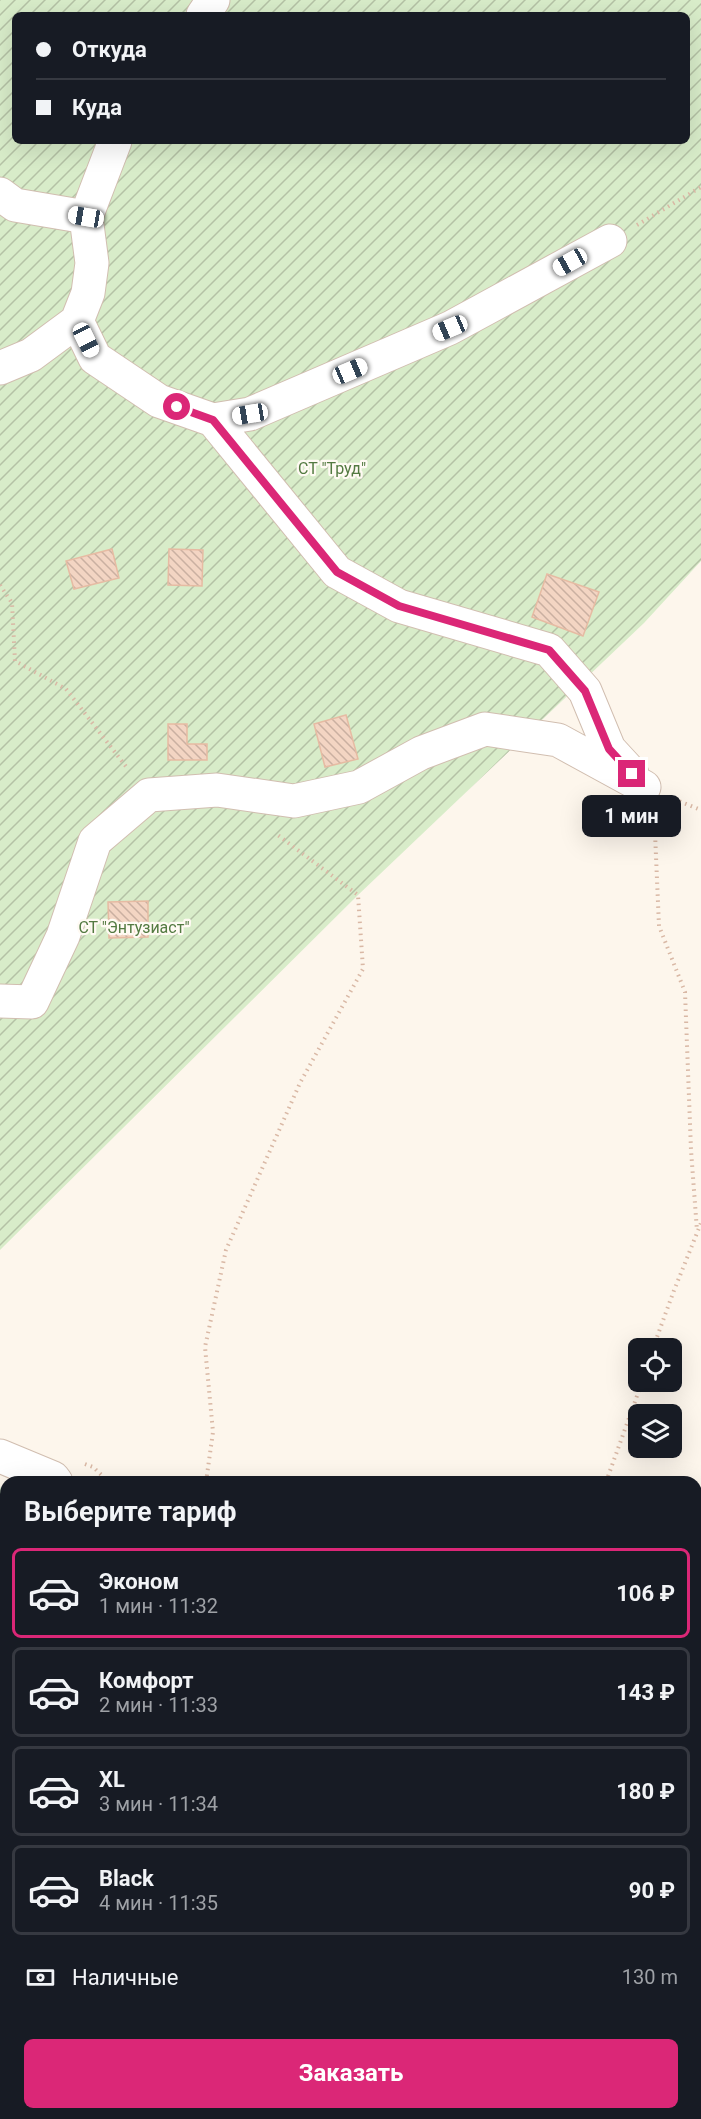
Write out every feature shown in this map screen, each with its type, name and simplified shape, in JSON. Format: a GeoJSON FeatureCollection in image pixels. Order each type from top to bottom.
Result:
{"type":"FeatureCollection","features":[{"type":"Feature","properties":{"kind":"street"},"geometry":{"type":"LineString","coordinates":[[0,368],[31,356],[76,321],[88,293],[92,263],[86,217],[114,144]]}},
{"type":"Feature","properties":{"kind":"street"},"geometry":{"type":"LineString","coordinates":[[0,194],[15,205],[86,217]]}},
{"type":"Feature","properties":{"kind":"street"},"geometry":{"type":"LineString","coordinates":[[76,321],[95,358],[159,401],[213,420],[250,414],[450,328],[610,241]]}},
{"type":"Feature","properties":{"kind":"street"},"geometry":{"type":"LineString","coordinates":[[213,420],[337,572],[399,606],[549,650],[585,691],[609,749],[644,787]]}},
{"type":"Feature","properties":{"kind":"street"},"geometry":{"type":"LineString","coordinates":[[0,1001],[32,1002],[63,936],[95,841],[149,795],[217,790],[294,801],[360,787],[421,753],[485,729],[558,740],[644,787]]}},
{"type":"Feature","properties":{"kind":"street"},"geometry":{"type":"LineString","coordinates":[[0,1456],[48,1476]]}},
{"type":"Feature","properties":{"kind":"path"},"geometry":{"type":"LineString","coordinates":[[610,241],[701,187]]}},
{"type":"Feature","properties":{"kind":"path"},"geometry":{"type":"LineString","coordinates":[[0,585],[12,603],[15,661],[66,689],[149,795]]}},
{"type":"Feature","properties":{"kind":"path"},"geometry":{"type":"LineString","coordinates":[[644,787],[655,833],[659,926],[685,992],[691,1150],[697,1231]]}},
{"type":"Feature","properties":{"kind":"path"},"geometry":{"type":"LineString","coordinates":[[207,1476],[213,1432],[206,1347],[226,1250],[300,1083],[363,969],[358,895],[271,830]]}},
{"type":"Feature","properties":{"kind":"path"},"geometry":{"type":"LineString","coordinates":[[657,1338],[701,1224]]}},
{"type":"Feature","properties":{"kind":"path"},"geometry":{"type":"LineString","coordinates":[[608,1476],[638,1392]]}},
{"type":"Feature","properties":{"kind":"green space","name":"СТ \"Труд\""},"geometry":{"type":"Polygon","coordinates":[[[0,0],[701,0],[701,561],[644,623],[358,895],[0,1250],[0,0]]]}},
{"type":"Feature","properties":{"kind":"building"},"geometry":{"type":"Polygon","coordinates":[[[112,549],[119,578],[74,589],[66,561],[112,549]]]}},
{"type":"Feature","properties":{"kind":"building"},"geometry":{"type":"Polygon","coordinates":[[[169,549],[203,550],[202,586],[168,585],[169,549]]]}},
{"type":"Feature","properties":{"kind":"building"},"geometry":{"type":"Polygon","coordinates":[[[547,574],[599,592],[583,636],[532,617],[547,574]]]}},
{"type":"Feature","properties":{"kind":"building"},"geometry":{"type":"Polygon","coordinates":[[[346,715],[358,759],[325,767],[314,724],[346,715]]]}},
{"type":"Feature","properties":{"kind":"building"},"geometry":{"type":"Polygon","coordinates":[[[168,724],[187,724],[187,744],[207,744],[207,760],[168,760],[168,724]]]}},
{"type":"Feature","properties":{"kind":"building"},"geometry":{"type":"Polygon","coordinates":[[[148,901],[148,937],[109,938],[108,902],[148,901]]]}},
{"type":"Feature","properties":{"kind":"route"},"geometry":{"type":"LineString","coordinates":[[177,407],[213,420],[337,572],[399,606],[549,650],[585,691],[609,749],[632,774]]}},
{"type":"Feature","properties":{"kind":"park label","name":"СТ \"Энтузиаст\""},"geometry":{"type":"Point","coordinates":[134,927]}}]}
